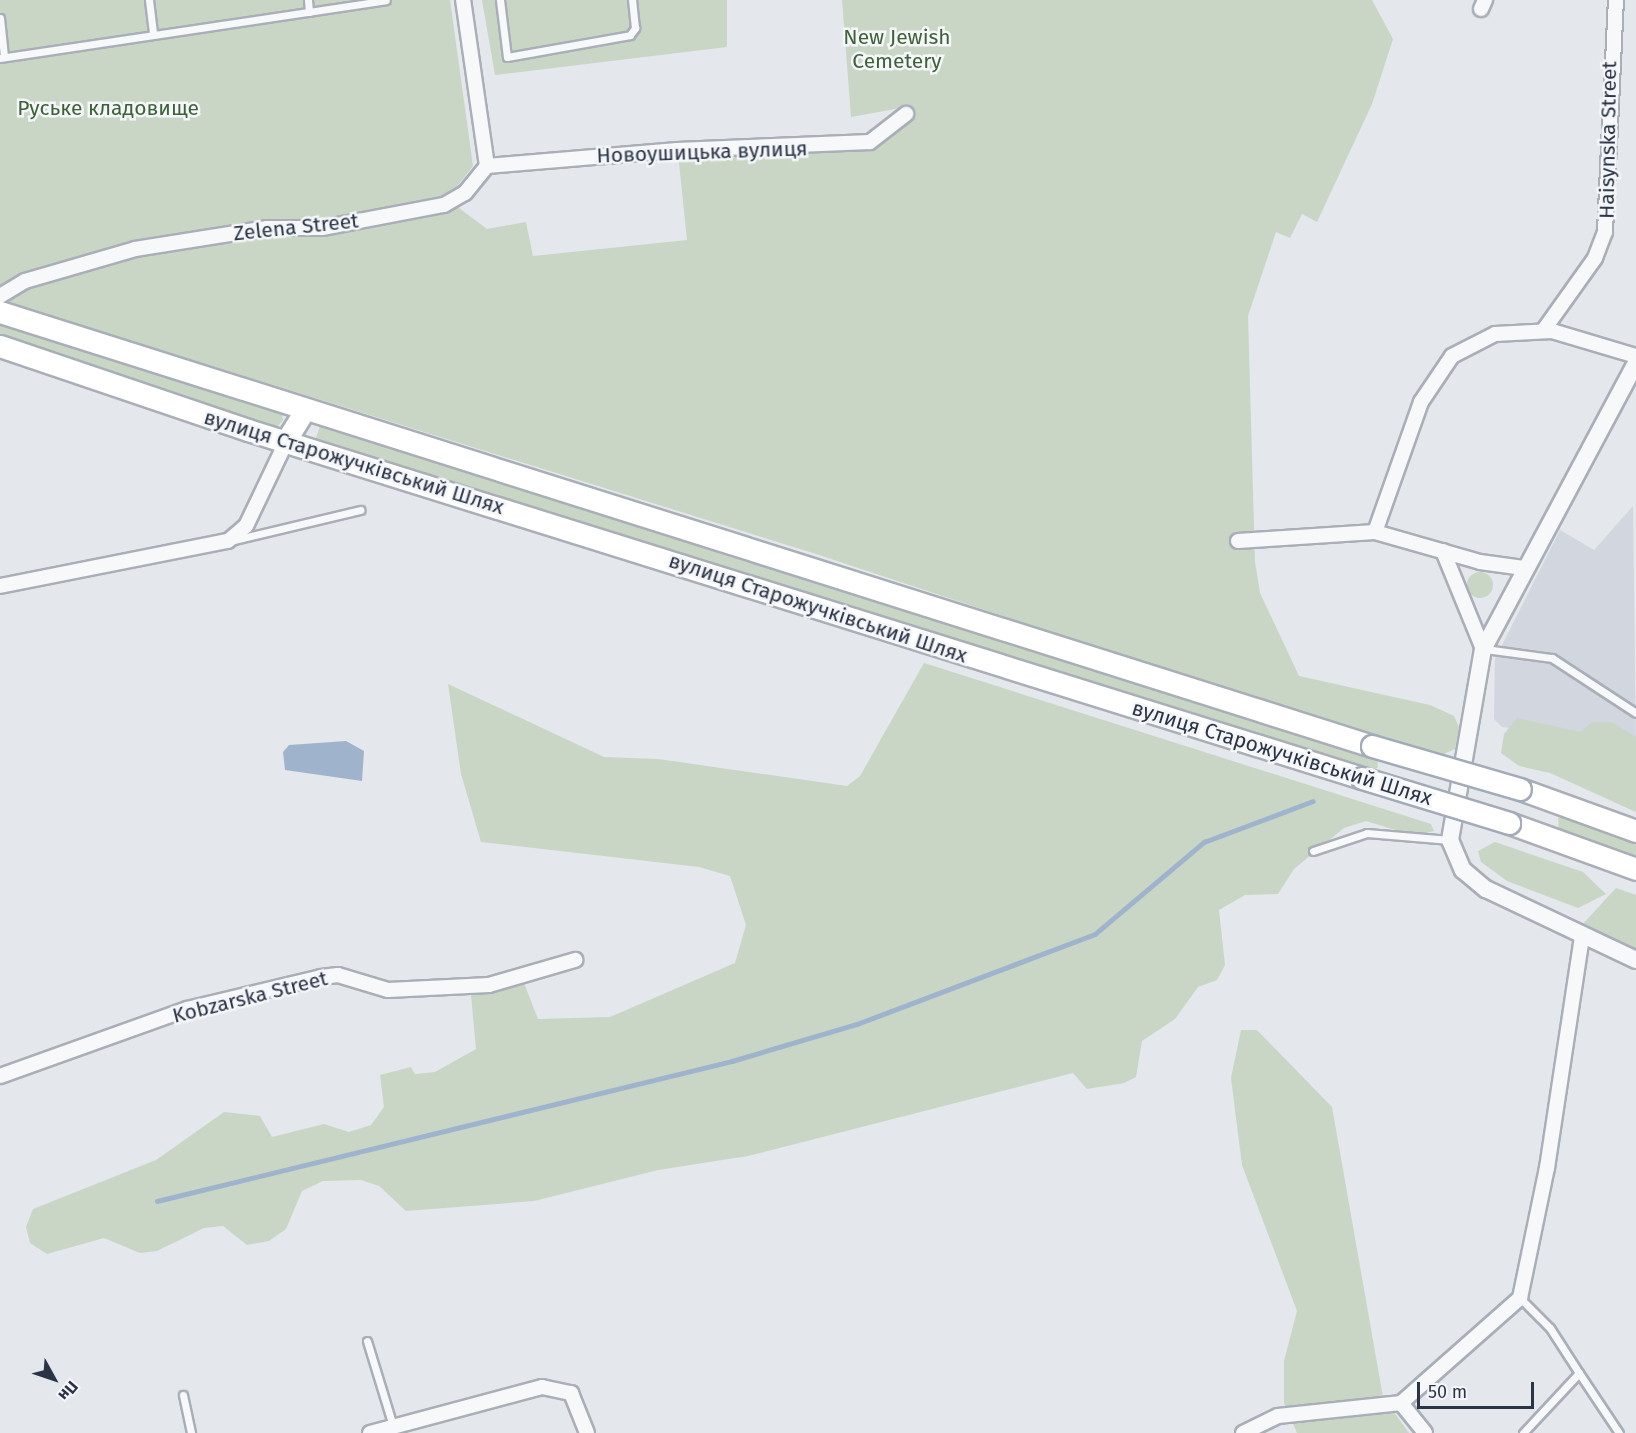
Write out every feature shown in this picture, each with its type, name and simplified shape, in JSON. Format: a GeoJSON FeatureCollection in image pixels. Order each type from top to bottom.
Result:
{"type":"FeatureCollection","features":[{"type":"Feature","properties":{"kind":"main road","name":"вулиця Старожучківський Шлях"},"geometry":{"type":"LineString","coordinates":[[0,312],[1053,640],[1372,746],[1520,789],[1636,831]]}},
{"type":"Feature","properties":{"kind":"main road","name":"вулиця Старожучківський Шлях"},"geometry":{"type":"LineString","coordinates":[[0,346],[287,440],[1509,823],[1636,869]]}},
{"type":"Feature","properties":{"kind":"main road"},"geometry":{"type":"LineString","coordinates":[[287,440],[306,409]]}},
{"type":"Feature","properties":{"kind":"main road"},"geometry":{"type":"LineString","coordinates":[[1536,832],[1548,799]]}},
{"type":"Feature","properties":{"kind":"street"},"geometry":{"type":"LineString","coordinates":[[463,0],[487,166]]}},
{"type":"Feature","properties":{"kind":"street","name":"Haisynska Street"},"geometry":{"type":"LineString","coordinates":[[1543,331],[1595,258],[1605,232],[1616,0]]}},
{"type":"Feature","properties":{"kind":"street","name":"Новоушицька вулиця"},"geometry":{"type":"LineString","coordinates":[[487,166],[677,150],[870,142],[906,114]]}},
{"type":"Feature","properties":{"kind":"street","name":"Zelena Street"},"geometry":{"type":"LineString","coordinates":[[0,296],[25,281],[135,249],[267,228],[322,228],[444,205],[485,175],[487,166]]}},
{"type":"Feature","properties":{"kind":"street"},"geometry":{"type":"LineString","coordinates":[[1376,532],[1421,402],[1440,366],[1481,339],[1543,331],[1596,341],[1636,356]]}},
{"type":"Feature","properties":{"kind":"street"},"geometry":{"type":"LineString","coordinates":[[1636,363],[1483,648],[1450,840],[1463,870],[1486,889],[1582,937],[1636,960]]}},
{"type":"Feature","properties":{"kind":"street"},"geometry":{"type":"LineString","coordinates":[[0,586],[228,541],[246,526],[287,440]]}},
{"type":"Feature","properties":{"kind":"street"},"geometry":{"type":"LineString","coordinates":[[1238,541],[1376,532],[1443,551],[1524,568]]}},
{"type":"Feature","properties":{"kind":"street"},"geometry":{"type":"LineString","coordinates":[[1443,551],[1483,648]]}},
{"type":"Feature","properties":{"kind":"street"},"geometry":{"type":"LineString","coordinates":[[1243,1433],[1278,1416],[1401,1403],[1520,1298],[1547,1168],[1582,937]]}},
{"type":"Feature","properties":{"kind":"street","name":"Kobzarska Street"},"geometry":{"type":"LineString","coordinates":[[0,1076],[187,1009],[321,977],[338,975],[388,990],[489,985],[575,960]]}},
{"type":"Feature","properties":{"kind":"street"},"geometry":{"type":"LineString","coordinates":[[370,1433],[542,1387],[571,1393],[587,1433]]}},
{"type":"Feature","properties":{"kind":"street"},"geometry":{"type":"LineString","coordinates":[[1401,1403],[1425,1433]]}},
{"type":"Feature","properties":{"kind":"lane"},"geometry":{"type":"LineString","coordinates":[[149,0],[153,35]]}},
{"type":"Feature","properties":{"kind":"lane"},"geometry":{"type":"LineString","coordinates":[[308,0],[309,12]]}},
{"type":"Feature","properties":{"kind":"lane"},"geometry":{"type":"LineString","coordinates":[[0,18],[2,57],[386,0]]}},
{"type":"Feature","properties":{"kind":"lane"},"geometry":{"type":"LineString","coordinates":[[500,0],[507,57],[630,35],[635,28],[632,0]]}},
{"type":"Feature","properties":{"kind":"lane"},"geometry":{"type":"LineString","coordinates":[[228,541],[360,510]]}},
{"type":"Feature","properties":{"kind":"lane"},"geometry":{"type":"LineString","coordinates":[[1483,648],[1552,658],[1636,713]]}},
{"type":"Feature","properties":{"kind":"lane"},"geometry":{"type":"LineString","coordinates":[[1313,851],[1367,833],[1450,840]]}},
{"type":"Feature","properties":{"kind":"lane"},"geometry":{"type":"LineString","coordinates":[[1520,1298],[1550,1328],[1619,1433]]}},
{"type":"Feature","properties":{"kind":"lane"},"geometry":{"type":"LineString","coordinates":[[367,1341],[393,1426]]}},
{"type":"Feature","properties":{"kind":"lane"},"geometry":{"type":"LineString","coordinates":[[1523,1433],[1579,1373]]}},
{"type":"Feature","properties":{"kind":"lane"},"geometry":{"type":"LineString","coordinates":[[183,1395],[192,1433]]}},
{"type":"Feature","properties":{"kind":"shaded area"},"geometry":{"type":"Polygon","coordinates":[[[1633,506],[1636,747],[1502,727],[1494,719],[1495,659],[1560,530],[1594,550],[1633,506]]]}},
{"type":"Feature","properties":{"kind":"green space"},"geometry":{"type":"Polygon","coordinates":[[[0,0],[450,0],[473,166],[447,199],[487,229],[526,222],[533,256],[687,240],[678,153],[828,151],[884,140],[912,113],[906,107],[851,117],[842,0],[1372,0],[1393,39],[1372,104],[1317,222],[1302,214],[1290,238],[1276,232],[1248,316],[1255,562],[1260,593],[1299,676],[1430,705],[1454,716],[1459,727],[1455,749],[1439,756],[1283,709],[813,553],[0,300],[0,0]]]}},
{"type":"Feature","properties":{"kind":"green space"},"geometry":{"type":"Polygon","coordinates":[[[482,0],[727,0],[727,47],[495,75],[482,0]]]}},
{"type":"Feature","properties":{"kind":"green space"},"geometry":{"type":"Polygon","coordinates":[[[0,320],[281,409],[283,420],[275,429],[0,339],[0,320]]]}},
{"type":"Feature","properties":{"kind":"green space"},"geometry":{"type":"Polygon","coordinates":[[[321,423],[1377,754],[1378,767],[1373,771],[315,441],[321,423]]]}},
{"type":"Feature","properties":{"kind":"green space"},"geometry":{"type":"Polygon","coordinates":[[[1480,572],[1489,576],[1493,585],[1489,594],[1480,598],[1471,594],[1467,585],[1471,576],[1480,572]]]}},
{"type":"Feature","properties":{"kind":"green space"},"geometry":{"type":"Polygon","coordinates":[[[924,663],[1431,824],[1434,831],[1415,836],[1366,821],[1344,828],[1294,869],[1278,894],[1245,895],[1219,910],[1225,965],[1217,980],[1198,987],[1175,1019],[1142,1041],[1136,1077],[1124,1083],[1087,1089],[1073,1073],[748,1156],[658,1170],[534,1201],[406,1211],[379,1186],[361,1180],[323,1181],[302,1191],[286,1229],[269,1241],[247,1245],[223,1226],[204,1228],[157,1251],[140,1253],[104,1238],[47,1254],[30,1243],[26,1227],[33,1209],[156,1160],[224,1112],[260,1116],[272,1137],[324,1124],[349,1132],[371,1125],[384,1107],[380,1075],[411,1067],[415,1074],[435,1072],[476,1049],[471,995],[524,983],[538,1019],[610,1017],[735,963],[746,925],[730,876],[699,867],[481,842],[461,774],[448,684],[604,757],[658,759],[847,786],[860,776],[924,663]]]}},
{"type":"Feature","properties":{"kind":"green space"},"geometry":{"type":"Polygon","coordinates":[[[1517,718],[1581,732],[1592,722],[1612,722],[1636,737],[1636,812],[1550,773],[1519,766],[1501,753],[1504,734],[1517,718]]]}},
{"type":"Feature","properties":{"kind":"green space"},"geometry":{"type":"Polygon","coordinates":[[[1567,815],[1636,840],[1636,861],[1559,832],[1558,818],[1567,815]]]}},
{"type":"Feature","properties":{"kind":"green space"},"geometry":{"type":"Polygon","coordinates":[[[1495,842],[1583,872],[1606,894],[1578,908],[1507,881],[1481,862],[1478,851],[1495,842]]]}},
{"type":"Feature","properties":{"kind":"green space"},"geometry":{"type":"Polygon","coordinates":[[[1616,888],[1636,895],[1636,951],[1581,926],[1616,888]]]}},
{"type":"Feature","properties":{"kind":"green space"},"geometry":{"type":"Polygon","coordinates":[[[1241,1030],[1257,1030],[1332,1107],[1383,1397],[1409,1433],[1297,1433],[1284,1403],[1284,1361],[1297,1311],[1242,1165],[1231,1078],[1241,1030]]]}},
{"type":"Feature","properties":{"kind":"water"},"geometry":{"type":"Polygon","coordinates":[[[346,741],[364,751],[362,781],[285,770],[283,752],[289,745],[346,741]]]}},
{"type":"Feature","properties":{"kind":"waterway"},"geometry":{"type":"LineString","coordinates":[[157,1201],[732,1061],[857,1024],[1095,934],[1204,842],[1313,801]]}},
{"type":"Feature","properties":{"kind":"park label","name":"New Jewish Cemetery"},"geometry":{"type":"Point","coordinates":[897,49]}},
{"type":"Feature","properties":{"kind":"park label","name":"Руське кладовище"},"geometry":{"type":"Point","coordinates":[108,108]}}]}
